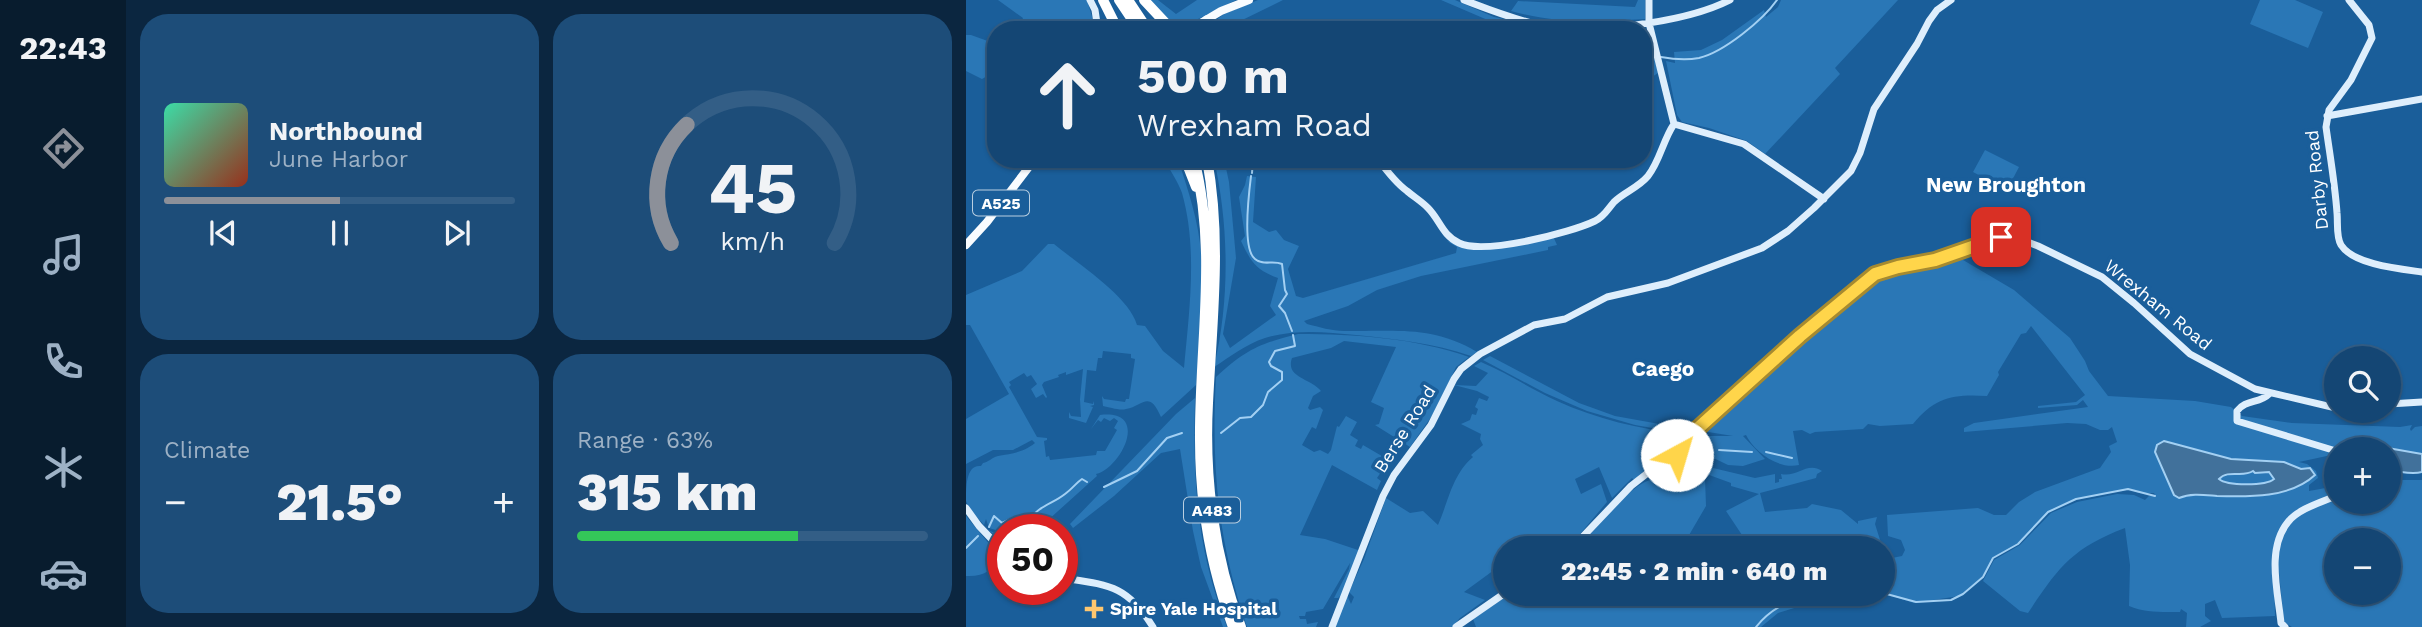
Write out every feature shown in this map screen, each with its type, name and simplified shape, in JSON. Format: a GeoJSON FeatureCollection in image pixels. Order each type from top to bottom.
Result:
{"type":"FeatureCollection","features":[{"type":"Feature","properties":{"kind":"highway"},"geometry":{"type":"LineString","coordinates":[[1103,0],[1114,21]]}},
{"type":"Feature","properties":{"kind":"highway"},"geometry":{"type":"LineString","coordinates":[[1119,0],[1133,21]]}},
{"type":"Feature","properties":{"kind":"highway"},"geometry":{"type":"LineString","coordinates":[[1128,0],[1142,21]]}},
{"type":"Feature","properties":{"kind":"highway"},"geometry":{"type":"LineString","coordinates":[[1144,0],[1164,21]]}},
{"type":"Feature","properties":{"kind":"highway","name":"A483"},"geometry":{"type":"LineString","coordinates":[[1190,168],[1207,200]]}},
{"type":"Feature","properties":{"kind":"highway","name":"A483"},"geometry":{"type":"LineString","coordinates":[[1197,168],[1207,200],[1208,278],[1203,367],[1210,495],[1226,579],[1241,627]]}},
{"type":"Feature","properties":{"kind":"highway","name":"A483"},"geometry":{"type":"LineString","coordinates":[[1202,168],[1216,266],[1201,477],[1206,521],[1218,577],[1233,627]]}},
{"type":"Feature","properties":{"kind":"highway"},"geometry":{"type":"LineString","coordinates":[[1207,200],[1208,168]]}},
{"type":"Feature","properties":{"kind":"main road"},"geometry":{"type":"LineString","coordinates":[[1090,0],[1096,21]]}},
{"type":"Feature","properties":{"kind":"main road"},"geometry":{"type":"LineString","coordinates":[[1203,21],[1249,0]]}},
{"type":"Feature","properties":{"kind":"main road"},"geometry":{"type":"LineString","coordinates":[[1464,0],[1528,21]]}},
{"type":"Feature","properties":{"kind":"main road"},"geometry":{"type":"LineString","coordinates":[[1649,0],[1649,21]]}},
{"type":"Feature","properties":{"kind":"main road"},"geometry":{"type":"LineString","coordinates":[[1652,22],[1689,15],[1730,0]]}},
{"type":"Feature","properties":{"kind":"main road","name":"Berse Road"},"geometry":{"type":"LineString","coordinates":[[1332,627],[1383,496],[1394,475],[1431,425],[1454,379],[1469,362],[1534,325],[1565,318],[1607,297],[1668,283],[1733,261],[1776,240],[1824,199],[1855,164],[1874,110],[1917,44],[1929,20],[1951,0]]}},
{"type":"Feature","properties":{"kind":"main road","name":"Darby Road"},"geometry":{"type":"LineString","coordinates":[[2348,0],[2369,25],[2372,38],[2351,80],[2327,116],[2338,238],[2342,247],[2366,261],[2422,272]]}},
{"type":"Feature","properties":{"kind":"main road"},"geometry":{"type":"LineString","coordinates":[[1386,168],[1406,191],[1432,211],[1449,238],[1462,245],[1478,248],[1556,234],[1599,220],[1615,202],[1638,187],[1650,174],[1674,124],[1652,35]]}},
{"type":"Feature","properties":{"kind":"main road"},"geometry":{"type":"LineString","coordinates":[[2327,116],[2422,99]]}},
{"type":"Feature","properties":{"kind":"main road"},"geometry":{"type":"LineString","coordinates":[[1674,124],[1744,144],[1824,199]]}},
{"type":"Feature","properties":{"kind":"main road","name":"A525"},"geometry":{"type":"LineString","coordinates":[[966,245],[1028,168]]}},
{"type":"Feature","properties":{"kind":"main road","name":"Wrexham Road"},"geometry":{"type":"LineString","coordinates":[[1678,452],[1695,431],[1863,282],[1881,272],[2001,237],[2020,239],[2038,246],[2102,277],[2202,362],[2269,394],[2324,405]]}},
{"type":"Feature","properties":{"kind":"main road"},"geometry":{"type":"LineString","coordinates":[[2269,394],[2264,399],[2243,403],[2237,411],[2237,421],[2324,447]]}},
{"type":"Feature","properties":{"kind":"main road"},"geometry":{"type":"LineString","coordinates":[[2401,403],[2422,402]]}},
{"type":"Feature","properties":{"kind":"main road"},"geometry":{"type":"LineString","coordinates":[[1678,452],[1686,461],[1690,458],[1690,441],[1695,431]]}},
{"type":"Feature","properties":{"kind":"main road"},"geometry":{"type":"LineString","coordinates":[[1583,536],[1631,486],[1686,444],[1692,448]]}},
{"type":"Feature","properties":{"kind":"main road"},"geometry":{"type":"LineString","coordinates":[[2285,627],[2281,623],[2274,554],[2288,520],[2324,501]]}},
{"type":"Feature","properties":{"kind":"main road"},"geometry":{"type":"LineString","coordinates":[[966,508],[987,536]]}},
{"type":"Feature","properties":{"kind":"main road"},"geometry":{"type":"LineString","coordinates":[[1078,581],[1123,591],[1137,603],[1153,627]]}},
{"type":"Feature","properties":{"kind":"main road"},"geometry":{"type":"LineString","coordinates":[[1456,627],[1493,602]]}},
{"type":"Feature","properties":{"kind":"shaded area"},"geometry":{"type":"Polygon","coordinates":[[[998,0],[1087,0],[1093,21],[1022,21],[1023,18],[998,0]]]}},
{"type":"Feature","properties":{"kind":"shaded area"},"geometry":{"type":"Polygon","coordinates":[[[1150,0],[1158,0],[1176,14],[1197,0],[1236,0],[1194,21],[1170,21],[1150,0]]]}},
{"type":"Feature","properties":{"kind":"shaded area"},"geometry":{"type":"Polygon","coordinates":[[[1258,0],[1283,0],[1240,21],[1216,21],[1224,14],[1258,0]]]}},
{"type":"Feature","properties":{"kind":"shaded area"},"geometry":{"type":"Polygon","coordinates":[[[1441,0],[1455,0],[1494,17],[1513,21],[1490,21],[1441,0]]]}},
{"type":"Feature","properties":{"kind":"shaded area"},"geometry":{"type":"Polygon","coordinates":[[[1638,0],[1645,0],[1645,19],[1561,20],[1511,11],[1518,1],[1635,7],[1638,0]]]}},
{"type":"Feature","properties":{"kind":"shaded area"},"geometry":{"type":"Polygon","coordinates":[[[1781,0],[1898,0],[1835,68],[1840,74],[1765,154],[1747,141],[1682,122],[1677,115],[1666,61],[1675,63],[1674,52],[1701,50],[1722,40],[1764,10],[1766,17],[1778,7],[1781,0]]]}},
{"type":"Feature","properties":{"kind":"shaded area"},"geometry":{"type":"Polygon","coordinates":[[[2260,0],[2295,0],[2323,12],[2308,48],[2250,24],[2260,0]]]}},
{"type":"Feature","properties":{"kind":"shaded area"},"geometry":{"type":"Polygon","coordinates":[[[966,35],[987,41],[987,76],[982,79],[966,71],[966,35]]]}},
{"type":"Feature","properties":{"kind":"shaded area"},"geometry":{"type":"Polygon","coordinates":[[[1652,47],[1658,73],[1652,77],[1652,47]]]}},
{"type":"Feature","properties":{"kind":"shaded area"},"geometry":{"type":"Polygon","coordinates":[[[1985,150],[2019,167],[2007,190],[1973,172],[1985,150]]]}},
{"type":"Feature","properties":{"kind":"shaded area"},"geometry":{"type":"Polygon","coordinates":[[[1169,168],[1181,168],[1200,242],[1202,303],[1196,385],[1161,417],[1157,408],[1149,401],[1124,409],[1103,406],[1102,396],[1104,399],[1125,402],[1129,399],[1135,359],[1131,358],[1131,354],[1103,351],[1102,358],[1098,358],[1096,371],[1087,370],[1084,402],[1093,404],[1094,401],[1094,405],[1090,406],[1093,407],[1086,423],[1069,418],[1069,412],[1071,416],[1081,417],[1083,369],[1066,375],[1066,372],[1044,382],[1042,385],[1046,398],[1043,394],[1036,398],[1031,389],[1037,384],[1031,375],[1027,377],[1024,373],[1009,382],[1009,387],[1037,437],[1047,438],[1044,441],[1046,457],[1049,456],[1050,460],[1096,455],[1097,451],[1105,451],[1117,430],[1114,428],[1118,421],[1104,418],[1101,422],[1098,420],[1091,429],[1100,415],[1115,416],[1124,421],[1128,429],[1122,451],[1114,461],[1096,474],[1097,476],[1055,514],[987,514],[987,522],[986,519],[984,525],[966,501],[968,478],[972,469],[998,456],[1022,451],[1035,443],[1032,440],[1013,450],[993,450],[966,464],[966,419],[1009,394],[970,325],[966,325],[966,295],[1022,271],[1048,244],[1054,244],[1114,292],[1132,314],[1137,325],[1145,326],[1163,351],[1184,368],[1191,258],[1182,193],[1169,168]]]}},
{"type":"Feature","properties":{"kind":"shaded area"},"geometry":{"type":"Polygon","coordinates":[[[1216,168],[1226,168],[1236,258],[1223,334],[1230,348],[1276,315],[1270,306],[1278,278],[1264,272],[1255,264],[1241,241],[1245,236],[1239,197],[1247,176],[1256,177],[1253,222],[1269,232],[1276,230],[1284,240],[1299,246],[1288,269],[1296,296],[1303,298],[1456,253],[1457,247],[1447,241],[1482,250],[1553,236],[1557,245],[1548,247],[1548,250],[1421,276],[1377,290],[1348,306],[1304,321],[1339,331],[1397,331],[1444,337],[1477,352],[1471,356],[1400,340],[1299,332],[1258,341],[1214,367],[1223,316],[1226,263],[1216,168]]]}},
{"type":"Feature","properties":{"kind":"shaded area"},"geometry":{"type":"Polygon","coordinates":[[[1958,257],[2014,290],[2070,338],[2089,371],[2108,396],[2195,401],[2231,407],[2242,416],[2292,423],[2400,427],[2412,425],[2411,431],[2422,426],[2422,454],[2401,450],[2401,437],[2324,437],[2324,457],[2299,462],[2316,471],[2318,478],[2309,485],[2309,491],[2324,488],[2324,514],[2401,514],[2401,480],[2422,480],[2422,627],[2292,627],[2284,622],[2279,573],[2274,570],[2275,616],[2222,618],[2215,600],[2205,604],[2205,616],[2211,621],[2200,627],[2186,627],[2187,613],[2181,609],[2180,612],[2154,612],[2129,606],[2130,565],[2125,528],[2092,543],[2068,561],[2028,613],[2020,611],[1983,581],[1994,560],[2020,545],[2051,513],[2077,502],[2117,494],[2134,495],[2145,500],[2155,495],[2128,489],[2076,499],[2049,512],[2018,544],[1993,558],[1982,577],[1959,596],[1914,603],[1895,597],[1895,557],[1902,556],[1905,550],[1901,540],[1888,536],[1887,515],[1978,508],[1994,515],[2006,515],[2019,502],[2035,492],[2100,468],[2111,452],[2109,446],[2117,442],[2112,427],[2100,430],[2086,424],[2067,423],[1964,432],[1964,428],[1974,423],[2088,407],[2083,400],[2077,405],[2038,408],[2076,402],[2085,395],[2031,326],[2026,333],[2021,334],[1987,396],[1945,399],[1929,408],[1913,424],[1868,424],[1863,429],[1810,434],[1802,430],[1793,431],[1799,465],[1774,462],[1754,447],[1746,435],[1743,436],[1765,459],[1743,466],[1728,465],[1699,451],[1696,446],[1698,436],[1733,436],[1702,431],[1806,335],[1871,282],[1878,277],[1958,257]],[[2161,441],[2157,456],[2174,494],[2179,498],[2188,494],[2272,494],[2288,491],[2315,475],[2310,469],[2301,469],[2284,462],[2231,459],[2161,441]]]}},
{"type":"Feature","properties":{"kind":"shaded area"},"geometry":{"type":"Polygon","coordinates":[[[1298,334],[1385,338],[1428,345],[1469,357],[1456,367],[1436,410],[1410,447],[1375,425],[1379,424],[1384,408],[1371,402],[1396,347],[1344,341],[1331,348],[1292,358],[1291,365],[1295,374],[1321,391],[1313,396],[1308,408],[1310,410],[1320,407],[1323,410],[1316,429],[1312,427],[1302,445],[1314,452],[1320,450],[1328,454],[1337,426],[1339,427],[1346,416],[1357,422],[1350,435],[1358,440],[1355,446],[1361,449],[1363,445],[1387,459],[1389,465],[1377,478],[1381,481],[1377,490],[1332,465],[1300,535],[1325,539],[1361,551],[1344,593],[1334,598],[1350,563],[1323,609],[1299,616],[1300,619],[1306,619],[1307,624],[1318,622],[1316,627],[1247,627],[1229,565],[1219,504],[1215,442],[1216,377],[1254,349],[1298,334]]]}},
{"type":"Feature","properties":{"kind":"shaded area"},"geometry":{"type":"Polygon","coordinates":[[[1490,356],[1579,403],[1615,416],[1665,425],[1664,430],[1587,411],[1545,393],[1483,360],[1490,356]]]}},
{"type":"Feature","properties":{"kind":"shaded area"},"geometry":{"type":"Polygon","coordinates":[[[1481,362],[1587,413],[1682,434],[1683,437],[1667,455],[1656,460],[1634,480],[1632,478],[1612,498],[1599,467],[1575,479],[1581,494],[1601,484],[1607,502],[1578,536],[1493,536],[1493,571],[1464,592],[1485,600],[1452,627],[1334,627],[1347,595],[1351,604],[1354,597],[1349,592],[1386,498],[1410,513],[1423,511],[1438,525],[1460,472],[1473,457],[1471,455],[1483,445],[1481,434],[1461,424],[1470,420],[1472,414],[1476,415],[1478,409],[1475,407],[1479,398],[1487,401],[1489,397],[1454,385],[1476,386],[1488,373],[1474,366],[1481,362]]]}},
{"type":"Feature","properties":{"kind":"shaded area"},"geometry":{"type":"Polygon","coordinates":[[[1195,398],[1199,514],[1209,570],[1227,627],[1223,627],[1201,567],[1180,449],[1161,453],[1078,524],[1078,516],[1176,414],[1195,398]]]}},
{"type":"Feature","properties":{"kind":"shaded area"},"geometry":{"type":"Polygon","coordinates":[[[2164,441],[2231,459],[2284,462],[2301,469],[2310,468],[2315,475],[2305,483],[2282,492],[2243,496],[2193,495],[2179,498],[2174,495],[2155,452],[2157,445],[2164,441]],[[2253,471],[2227,475],[2219,479],[2246,484],[2274,479],[2269,472],[2253,471]]]}},
{"type":"Feature","properties":{"kind":"shaded area"},"geometry":{"type":"Polygon","coordinates":[[[2401,450],[2422,454],[2422,472],[2401,472],[2401,450]]]}},
{"type":"Feature","properties":{"kind":"shaded area"},"geometry":{"type":"Polygon","coordinates":[[[1675,462],[1705,463],[1713,468],[1755,478],[1775,474],[1775,483],[1782,479],[1781,474],[1817,468],[1822,471],[1816,478],[1760,493],[1765,512],[1807,508],[1812,504],[1841,510],[1858,524],[1858,521],[1877,517],[1875,524],[1879,536],[1743,536],[1726,511],[1759,494],[1731,486],[1731,483],[1701,472],[1701,477],[1705,478],[1706,506],[1688,536],[1589,536],[1619,502],[1637,487],[1653,479],[1678,476],[1679,471],[1659,474],[1657,470],[1675,462]]]}},
{"type":"Feature","properties":{"kind":"shaded area"},"geometry":{"type":"Polygon","coordinates":[[[2253,470],[2255,473],[2269,472],[2274,479],[2246,484],[2219,479],[2223,476],[2253,470]]]}},
{"type":"Feature","properties":{"kind":"shaded area"},"geometry":{"type":"Polygon","coordinates":[[[966,516],[987,541],[987,572],[966,576],[966,516]]]}},
{"type":"Feature","properties":{"kind":"shaded area"},"geometry":{"type":"Polygon","coordinates":[[[1493,605],[1801,606],[1778,613],[1761,627],[1476,627],[1473,619],[1493,605]]]}},
{"type":"Feature","properties":{"kind":"waterway"},"geometry":{"type":"LineString","coordinates":[[1661,57],[1690,59],[1709,55],[1742,34],[1777,0]]}},
{"type":"Feature","properties":{"kind":"waterway"},"geometry":{"type":"LineString","coordinates":[[1252,168],[1252,173]]}},
{"type":"Feature","properties":{"kind":"waterway"},"geometry":{"type":"LineString","coordinates":[[1251,176],[1247,220],[1251,253],[1258,261],[1282,264],[1287,294],[1279,306],[1292,331]]}},
{"type":"Feature","properties":{"kind":"waterway"},"geometry":{"type":"LineString","coordinates":[[1221,433],[1240,418],[1251,417],[1263,405],[1268,392],[1282,380],[1282,372],[1269,362],[1275,351],[1295,346],[1293,335]]}},
{"type":"Feature","properties":{"kind":"waterway"},"geometry":{"type":"LineString","coordinates":[[1104,487],[1137,471],[1167,438],[1182,433]]}},
{"type":"Feature","properties":{"kind":"waterway"},"geometry":{"type":"LineString","coordinates":[[1719,450],[1752,452]]}},
{"type":"Feature","properties":{"kind":"waterway"},"geometry":{"type":"LineString","coordinates":[[1766,452],[1792,458]]}},
{"type":"Feature","properties":{"kind":"waterway"},"geometry":{"type":"LineString","coordinates":[[1034,514],[1061,497],[1082,479],[1087,482]]}},
{"type":"Feature","properties":{"kind":"waterway"},"geometry":{"type":"LineString","coordinates":[[1895,596],[1916,602],[1951,600],[1963,594],[1983,577],[1993,558],[2018,544],[2048,512],[2076,499],[2128,489],[2155,496]]}},
{"type":"Feature","properties":{"kind":"waterway"},"geometry":{"type":"LineString","coordinates":[[966,548],[978,536]]}},
{"type":"Feature","properties":{"kind":"waterway"},"geometry":{"type":"LineString","coordinates":[[1756,627],[1781,606]]}},
{"type":"Feature","properties":{"kind":"place","name":"Spire Yale Hospital"},"geometry":{"type":"Point","coordinates":[1094,609]}},
{"type":"Feature","properties":{"kind":"district","name":"New Broughton"},"geometry":{"type":"Point","coordinates":[2006,185]}},
{"type":"Feature","properties":{"kind":"district","name":"Caego"},"geometry":{"type":"Point","coordinates":[1663,369]}},
{"type":"Feature","properties":{"kind":"route"},"geometry":{"type":"LineString","coordinates":[[1677,455],[1678,448],[1695,431],[1863,282],[1875,274],[1935,260],[2001,237]]}}]}
